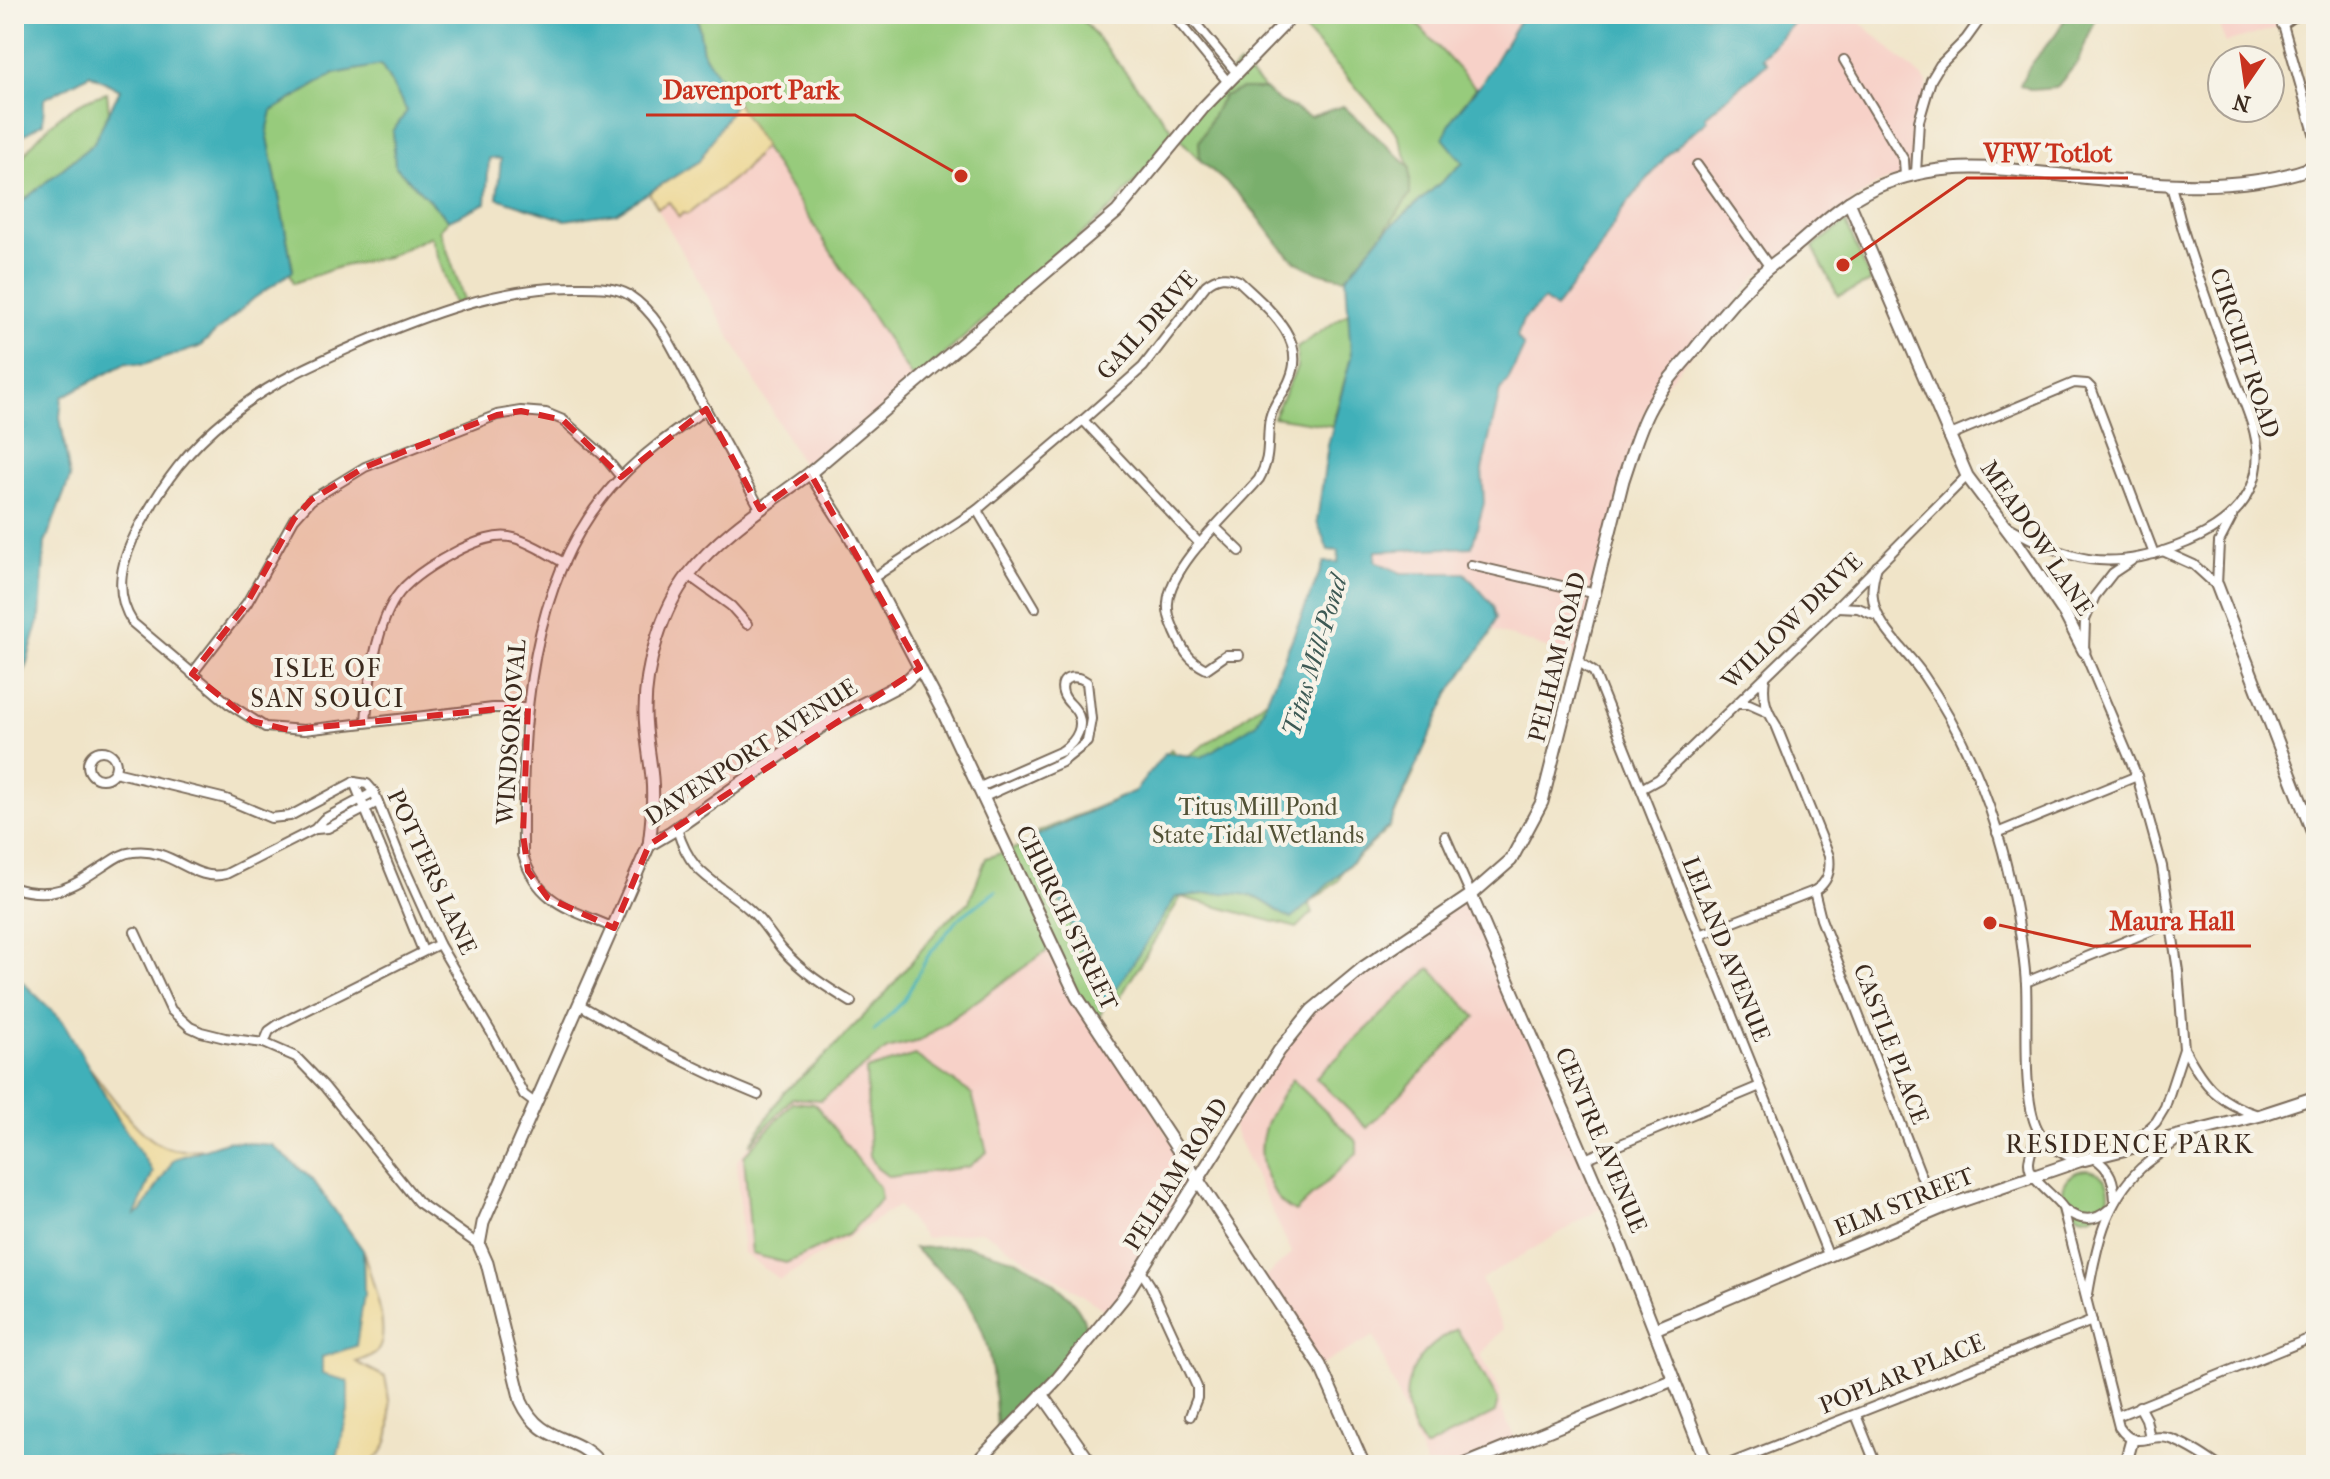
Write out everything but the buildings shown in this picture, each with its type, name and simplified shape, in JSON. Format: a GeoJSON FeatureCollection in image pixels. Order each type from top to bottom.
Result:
{"type":"FeatureCollection","features":[{"type":"Feature","properties":{"kind":"street"},"geometry":{"type":"LineString","coordinates":[[1172,14],[1227,81]]}},
{"type":"Feature","properties":{"kind":"street"},"geometry":{"type":"LineString","coordinates":[[1188,14],[1236,72]]}},
{"type":"Feature","properties":{"kind":"street"},"geometry":{"type":"LineString","coordinates":[[649,845],[653,809],[645,723],[646,681],[663,621],[688,575],[725,538],[810,473],[1117,212],[1227,81],[1294,14]]}},
{"type":"Feature","properties":{"kind":"street"},"geometry":{"type":"LineString","coordinates":[[1911,174],[1919,121],[1931,80],[1984,14]]}},
{"type":"Feature","properties":{"kind":"street"},"geometry":{"type":"LineString","coordinates":[[2280,14],[2316,140]]}},
{"type":"Feature","properties":{"kind":"street"},"geometry":{"type":"LineString","coordinates":[[2282,25],[2298,14]]}},
{"type":"Feature","properties":{"kind":"street"},"geometry":{"type":"LineString","coordinates":[[1844,60],[1911,174]]}},
{"type":"Feature","properties":{"kind":"street"},"geometry":{"type":"LineString","coordinates":[[1697,165],[1769,266]]}},
{"type":"Feature","properties":{"kind":"street","name":"PELHAM ROAD"},"geometry":{"type":"LineString","coordinates":[[974,1465],[1089,1342],[1141,1271],[1279,1051],[1312,1010],[1364,967],[1471,895],[1511,860],[1533,823],[1552,769],[1623,480],[1648,411],[1663,387],[1731,304],[1769,266],[1849,202],[1873,188],[1911,174],[1964,166],[2170,183],[2254,179],[2316,166]]}},
{"type":"Feature","properties":{"kind":"street","name":"CIRCUIT ROAD"},"geometry":{"type":"LineString","coordinates":[[2084,651],[2085,620],[2095,596],[2113,573],[2131,561],[2193,540],[2233,515],[2248,495],[2256,473],[2256,443],[2251,419],[2184,235],[2170,183]]}},
{"type":"Feature","properties":{"kind":"street","name":"MEADOW LANE"},"geometry":{"type":"LineString","coordinates":[[1849,202],[1967,476],[2006,526],[2065,614],[2137,776],[2162,866],[2172,922],[2184,1049],[2173,1091],[2165,1107],[2156,1122],[2125,1150]]}},
{"type":"Feature","properties":{"kind":"street","name":"GAIL DRIVE"},"geometry":{"type":"LineString","coordinates":[[873,578],[977,510],[1083,420],[1143,367],[1206,285],[1223,277],[1239,281],[1285,329],[1295,360],[1292,375],[1269,421],[1266,466],[1259,479],[1200,544],[1173,581],[1168,615],[1191,662],[1206,669],[1226,655],[1239,655]]}},
{"type":"Feature","properties":{"kind":"street"},"geometry":{"type":"LineString","coordinates":[[528,708],[493,708],[304,730],[265,727],[229,704],[133,623],[124,610],[121,571],[128,548],[169,474],[230,415],[283,379],[454,306],[548,287],[591,287],[628,294],[655,319],[761,510]]}},
{"type":"Feature","properties":{"kind":"street"},"geometry":{"type":"LineString","coordinates":[[1948,436],[2079,382],[2091,388],[2158,553],[2194,565],[2217,585]]}},
{"type":"Feature","properties":{"kind":"street","name":"WINDSOR OVAL"},"geometry":{"type":"LineString","coordinates":[[614,928],[548,898],[537,888],[523,855],[528,708],[537,636],[545,608],[581,528],[621,477],[706,409]]}},
{"type":"Feature","properties":{"kind":"street"},"geometry":{"type":"LineString","coordinates":[[192,674],[247,603],[294,519],[311,500],[365,467],[463,427],[497,415],[521,411],[546,413],[563,420],[603,455],[621,477]]}},
{"type":"Feature","properties":{"kind":"street"},"geometry":{"type":"LineString","coordinates":[[1083,420],[1200,544]]}},
{"type":"Feature","properties":{"kind":"street"},"geometry":{"type":"LineString","coordinates":[[810,473],[849,534],[920,668]]}},
{"type":"Feature","properties":{"kind":"street","name":"WILLOW DRIVE"},"geometry":{"type":"LineString","coordinates":[[1641,789],[1659,779],[1967,476]]}},
{"type":"Feature","properties":{"kind":"street"},"geometry":{"type":"LineString","coordinates":[[977,510],[1035,608]]}},
{"type":"Feature","properties":{"kind":"street"},"geometry":{"type":"LineString","coordinates":[[2233,515],[2219,542],[2217,585],[2316,841]]}},
{"type":"Feature","properties":{"kind":"street","name":"CIRCUIT ROAD"},"geometry":{"type":"LineString","coordinates":[[2006,526],[2044,547],[2069,556],[2131,561]]}},
{"type":"Feature","properties":{"kind":"street"},"geometry":{"type":"LineString","coordinates":[[1216,528],[1240,551]]}},
{"type":"Feature","properties":{"kind":"street"},"geometry":{"type":"LineString","coordinates":[[366,722],[367,690],[388,613],[400,592],[438,561],[465,547],[499,537],[513,538],[564,563]]}},
{"type":"Feature","properties":{"kind":"street"},"geometry":{"type":"LineString","coordinates":[[1471,565],[1596,594]]}},
{"type":"Feature","properties":{"kind":"street"},"geometry":{"type":"LineString","coordinates":[[1877,566],[1871,592],[1878,616],[1925,676],[1944,709],[1971,761],[1997,833],[2013,894],[2026,982],[2029,1098],[2037,1130],[2029,1165],[2033,1176],[2057,1198],[2063,1208],[2119,1427],[2138,1442],[2150,1438],[2170,1438],[2217,1465]]}},
{"type":"Feature","properties":{"kind":"street"},"geometry":{"type":"LineString","coordinates":[[688,575],[731,606],[747,624]]}},
{"type":"Feature","properties":{"kind":"street"},"geometry":{"type":"LineString","coordinates":[[1837,607],[1858,608],[1878,616]]}},
{"type":"Feature","properties":{"kind":"street","name":"LELAND AVENUE"},"geometry":{"type":"LineString","coordinates":[[1579,662],[1594,672],[1829,1257]]}},
{"type":"Feature","properties":{"kind":"street","name":"DAVENPORT AVENUE"},"geometry":{"type":"LineString","coordinates":[[479,1245],[483,1223],[649,845],[677,829],[828,722],[905,682],[920,668]]}},
{"type":"Feature","properties":{"kind":"street","name":"CHURCH STREET"},"geometry":{"type":"LineString","coordinates":[[920,668],[982,792],[1077,997],[1320,1365],[1364,1465]]}},
{"type":"Feature","properties":{"kind":"street"},"geometry":{"type":"LineString","coordinates":[[1075,676],[1087,682],[1091,719],[1087,742],[1062,762],[982,792],[1073,743],[1081,722],[1077,711],[1065,698],[1063,683],[1075,676]]}},
{"type":"Feature","properties":{"kind":"street"},"geometry":{"type":"LineString","coordinates":[[1700,935],[1814,891],[1827,880],[1829,856],[1776,725],[1767,712],[1763,689],[1766,676]]}},
{"type":"Feature","properties":{"kind":"street"},"geometry":{"type":"LineString","coordinates":[[1737,704],[1749,704],[1767,712]]}},
{"type":"Feature","properties":{"kind":"street"},"geometry":{"type":"LineString","coordinates":[[115,772],[226,799],[271,818],[290,816],[354,782]]}},
{"type":"Feature","properties":{"kind":"street"},"geometry":{"type":"LineString","coordinates":[[1997,833],[2137,776]]}},
{"type":"Feature","properties":{"kind":"street","name":"POTTERS LANE"},"geometry":{"type":"LineString","coordinates":[[354,782],[367,784],[374,792],[439,944],[524,1095],[536,1104]]}},
{"type":"Feature","properties":{"kind":"street","name":"POTTERS LANE"},"geometry":{"type":"LineString","coordinates":[[354,782],[423,951]]}},
{"type":"Feature","properties":{"kind":"street"},"geometry":{"type":"LineString","coordinates":[[14,888],[44,894],[61,891],[120,855],[131,852],[164,854],[205,876],[226,874],[315,829],[324,819],[374,792]]}},
{"type":"Feature","properties":{"kind":"street"},"geometry":{"type":"LineString","coordinates":[[315,829],[328,828],[378,802]]}},
{"type":"Feature","properties":{"kind":"street"},"geometry":{"type":"LineString","coordinates":[[677,829],[686,852],[703,876],[749,909],[793,961],[851,1002]]}},
{"type":"Feature","properties":{"kind":"street","name":"CENTRE AVENUE"},"geometry":{"type":"LineString","coordinates":[[1445,836],[1585,1159],[1707,1465]]}},
{"type":"Feature","properties":{"kind":"street","name":"CASTLE PLACE"},"geometry":{"type":"LineString","coordinates":[[1814,891],[1821,919],[1935,1211]]}},
{"type":"Feature","properties":{"kind":"street"},"geometry":{"type":"LineString","coordinates":[[2026,982],[2172,922]]}},
{"type":"Feature","properties":{"kind":"street"},"geometry":{"type":"LineString","coordinates":[[135,932],[171,1010],[190,1027],[225,1038],[264,1043],[296,1057],[308,1067],[418,1202],[479,1245],[487,1263],[517,1387],[528,1417],[537,1427],[590,1454],[601,1465]]}},
{"type":"Feature","properties":{"kind":"street"},"geometry":{"type":"LineString","coordinates":[[264,1043],[269,1031],[279,1024],[439,944]]}},
{"type":"Feature","properties":{"kind":"street"},"geometry":{"type":"LineString","coordinates":[[580,1005],[667,1054],[758,1095]]}},
{"type":"Feature","properties":{"kind":"street","name":"MEADOW LANE"},"geometry":{"type":"LineString","coordinates":[[2184,1049],[2204,1083],[2218,1097],[2242,1110],[2261,1115]]}},
{"type":"Feature","properties":{"kind":"street"},"geometry":{"type":"LineString","coordinates":[[1585,1159],[1760,1086]]}},
{"type":"Feature","properties":{"kind":"street","name":"ELM STREET"},"geometry":{"type":"LineString","coordinates":[[1655,1329],[1935,1211],[2033,1176],[2079,1161],[2261,1115],[2316,1097]]}},
{"type":"Feature","properties":{"kind":"street"},"geometry":{"type":"LineString","coordinates":[[2037,1130],[2051,1145],[2079,1161]]}},
{"type":"Feature","properties":{"kind":"street"},"geometry":{"type":"LineString","coordinates":[[2063,1208],[2072,1215],[2092,1220],[2101,1217],[2139,1170],[2183,1136]]}},
{"type":"Feature","properties":{"kind":"street"},"geometry":{"type":"LineString","coordinates":[[2087,1295],[2095,1253],[2112,1205],[2113,1178],[2104,1165],[2094,1158]]}},
{"type":"Feature","properties":{"kind":"street"},"geometry":{"type":"LineString","coordinates":[[1141,1271],[1197,1387],[1197,1398],[1190,1416]]}},
{"type":"Feature","properties":{"kind":"street","name":"POPLAR PLACE"},"geometry":{"type":"LineString","coordinates":[[1726,1465],[2092,1321]]}},
{"type":"Feature","properties":{"kind":"street"},"geometry":{"type":"LineString","coordinates":[[2117,1416],[2316,1336]]}},
{"type":"Feature","properties":{"kind":"street"},"geometry":{"type":"LineString","coordinates":[[1464,1465],[1673,1380]]}},
{"type":"Feature","properties":{"kind":"street"},"geometry":{"type":"LineString","coordinates":[[1042,1394],[1092,1465]]}},
{"type":"Feature","properties":{"kind":"street"},"geometry":{"type":"LineString","coordinates":[[2139,1406],[2150,1438]]}},
{"type":"Feature","properties":{"kind":"street"},"geometry":{"type":"LineString","coordinates":[[1856,1415],[1876,1465]]}},
{"type":"Feature","properties":{"kind":"street"},"geometry":{"type":"LineString","coordinates":[[2125,1465],[2132,1440]]}},
{"type":"Feature","properties":{"kind":"highlighted area"},"geometry":{"type":"Polygon","coordinates":[[[706,409],[760,509],[810,473],[920,668],[649,845],[614,928],[548,898],[528,871],[523,834],[528,706],[289,730],[252,721],[192,674],[247,603],[294,519],[311,500],[365,467],[497,415],[521,411],[563,420],[621,477],[706,409]]]}},
{"type":"Feature","properties":{"kind":"shaded area"},"geometry":{"type":"Polygon","coordinates":[[[1408,14],[1523,14],[1476,88],[1408,14]]]}},
{"type":"Feature","properties":{"kind":"shaded area"},"geometry":{"type":"Polygon","coordinates":[[[1820,14],[1851,14],[1927,82],[1914,172],[1875,185],[1758,274],[1647,407],[1576,658],[1492,630],[1496,618],[1493,605],[1465,573],[1401,573],[1375,561],[1376,550],[1484,503],[1482,470],[1500,390],[1508,381],[1523,320],[1544,300],[1554,307],[1596,255],[1622,210],[1669,153],[1767,63],[1762,57],[1801,16],[1810,25],[1820,14]]]}},
{"type":"Feature","properties":{"kind":"shaded area"},"geometry":{"type":"Polygon","coordinates":[[[2214,14],[2276,14],[2280,27],[2226,43],[2214,14]]]}},
{"type":"Feature","properties":{"kind":"shaded area"},"geometry":{"type":"Polygon","coordinates":[[[736,102],[914,381],[807,473],[649,193],[699,161],[736,102]]]}},
{"type":"Feature","properties":{"kind":"shaded area"},"geometry":{"type":"Polygon","coordinates":[[[1468,892],[1606,1205],[1481,1280],[1503,1329],[1480,1354],[1500,1390],[1501,1408],[1518,1446],[1475,1465],[1426,1465],[1374,1336],[1318,1367],[1262,1280],[1292,1253],[1232,1126],[1312,1012],[1468,892]]]}},
{"type":"Feature","properties":{"kind":"shaded area"},"geometry":{"type":"Polygon","coordinates":[[[1054,946],[1196,1182],[1111,1314],[982,1231],[925,1238],[898,1206],[780,1280],[743,1253],[737,1160],[792,1097],[822,1100],[887,1049],[920,1041],[1054,946]]]}},
{"type":"Feature","properties":{"kind":"green space"},"geometry":{"type":"Polygon","coordinates":[[[697,14],[1078,14],[1175,133],[1239,64],[1265,89],[1242,89],[1200,142],[1200,160],[1175,134],[1114,206],[914,381],[703,53],[697,14]]]}},
{"type":"Feature","properties":{"kind":"green space"},"geometry":{"type":"Polygon","coordinates":[[[1299,14],[1408,14],[1476,88],[1454,116],[1463,163],[1382,234],[1410,195],[1410,167],[1397,133],[1294,18],[1299,14]]]}},
{"type":"Feature","properties":{"kind":"green space"},"geometry":{"type":"Polygon","coordinates":[[[2067,14],[2098,14],[2077,63],[2056,88],[2032,90],[2020,85],[2024,75],[2067,14]]]}},
{"type":"Feature","properties":{"kind":"green space"},"geometry":{"type":"Polygon","coordinates":[[[381,65],[407,111],[393,131],[395,166],[449,220],[440,229],[464,300],[454,304],[431,236],[387,257],[339,267],[294,283],[290,273],[293,270],[267,132],[271,112],[334,74],[381,65]]]}},
{"type":"Feature","properties":{"kind":"green space"},"geometry":{"type":"Polygon","coordinates":[[[1242,89],[1265,89],[1274,98],[1310,117],[1343,106],[1410,167],[1410,195],[1346,278],[1309,268],[1286,253],[1241,196],[1200,160],[1199,142],[1223,96],[1242,89]]]}},
{"type":"Feature","properties":{"kind":"green space"},"geometry":{"type":"Polygon","coordinates":[[[107,93],[109,112],[93,144],[14,208],[14,168],[29,148],[64,114],[83,102],[107,93]]]}},
{"type":"Feature","properties":{"kind":"green space"},"geometry":{"type":"Polygon","coordinates":[[[1846,222],[1871,282],[1838,296],[1813,247],[1846,222]]]}},
{"type":"Feature","properties":{"kind":"green space"},"geometry":{"type":"Polygon","coordinates":[[[1349,312],[1351,357],[1332,426],[1273,417],[1297,367],[1297,348],[1349,312]]]}},
{"type":"Feature","properties":{"kind":"green space","name":"Titus Mill Pond State Tidal Wetlands"},"geometry":{"type":"Polygon","coordinates":[[[1281,666],[1414,773],[1388,829],[1342,872],[1339,880],[1309,904],[1312,913],[1297,928],[1181,897],[1119,999],[1114,991],[1107,999],[1095,1027],[1054,946],[920,1041],[887,1049],[821,1100],[792,1098],[750,1145],[783,1093],[822,1059],[885,994],[941,926],[969,902],[986,858],[1031,843],[1039,835],[1038,832],[1135,791],[1171,749],[1175,754],[1188,756],[1268,698],[1281,666]]]}},
{"type":"Feature","properties":{"kind":"green space"},"geometry":{"type":"Polygon","coordinates":[[[1430,968],[1476,1017],[1367,1128],[1316,1078],[1430,968]]]}},
{"type":"Feature","properties":{"kind":"green space"},"geometry":{"type":"Polygon","coordinates":[[[915,1055],[972,1094],[987,1152],[968,1167],[889,1177],[877,1168],[870,1156],[866,1070],[915,1055]]]}},
{"type":"Feature","properties":{"kind":"green space"},"geometry":{"type":"Polygon","coordinates":[[[1292,1079],[1357,1142],[1357,1153],[1295,1212],[1275,1194],[1261,1155],[1264,1129],[1292,1079]]]}},
{"type":"Feature","properties":{"kind":"green space"},"geometry":{"type":"Polygon","coordinates":[[[793,1102],[815,1104],[879,1187],[881,1199],[849,1234],[786,1263],[752,1254],[744,1156],[793,1102]]]}},
{"type":"Feature","properties":{"kind":"green space"},"geometry":{"type":"Polygon","coordinates":[[[2086,1170],[2102,1177],[2109,1193],[2102,1209],[2086,1216],[2070,1209],[2063,1193],[2070,1177],[2086,1170]]]}},
{"type":"Feature","properties":{"kind":"green space"},"geometry":{"type":"Polygon","coordinates":[[[967,1246],[1021,1262],[1042,1274],[1075,1304],[1085,1327],[1083,1338],[1066,1364],[997,1428],[989,1356],[979,1323],[960,1291],[914,1248],[967,1246]]]}},
{"type":"Feature","properties":{"kind":"green space"},"geometry":{"type":"Polygon","coordinates":[[[1457,1329],[1498,1400],[1495,1413],[1425,1448],[1408,1413],[1406,1396],[1409,1380],[1426,1352],[1457,1329]]]}},
{"type":"Feature","properties":{"kind":"sand"},"geometry":{"type":"Polygon","coordinates":[[[736,102],[764,146],[743,171],[688,214],[683,213],[679,217],[669,202],[658,208],[649,193],[699,161],[736,102]]]}},
{"type":"Feature","properties":{"kind":"sand"},"geometry":{"type":"Polygon","coordinates":[[[89,1067],[135,1124],[157,1143],[177,1150],[205,1149],[174,1159],[141,1212],[135,1216],[119,1120],[89,1067]]]}},
{"type":"Feature","properties":{"kind":"sand"},"geometry":{"type":"Polygon","coordinates":[[[363,1250],[378,1301],[382,1341],[371,1356],[356,1362],[385,1377],[390,1419],[385,1446],[378,1456],[367,1463],[352,1465],[349,1461],[336,1463],[348,1411],[322,1374],[322,1357],[364,1295],[363,1250]]]}},
{"type":"Feature","properties":{"kind":"water"},"geometry":{"type":"Polygon","coordinates":[[[14,14],[697,14],[703,53],[736,102],[699,161],[616,213],[565,220],[497,198],[501,159],[489,158],[486,203],[449,220],[395,166],[393,131],[407,111],[381,65],[334,74],[272,111],[267,132],[293,271],[253,299],[199,347],[143,365],[126,363],[62,397],[60,417],[70,478],[45,543],[40,617],[14,707],[14,208],[93,144],[120,90],[90,74],[44,99],[43,123],[14,141],[14,14]]]}},
{"type":"Feature","properties":{"kind":"water","name":"Titus Mill-Pond"},"geometry":{"type":"Polygon","coordinates":[[[1523,14],[1820,14],[1810,25],[1800,16],[1762,57],[1767,63],[1669,153],[1622,210],[1596,255],[1555,308],[1544,300],[1523,320],[1517,337],[1524,347],[1500,391],[1482,470],[1484,503],[1472,547],[1376,551],[1375,561],[1401,573],[1465,573],[1493,605],[1496,618],[1490,635],[1449,693],[1389,826],[1292,919],[1259,899],[1240,894],[1176,897],[1119,985],[1107,999],[1102,998],[1063,907],[1031,850],[1034,837],[1135,791],[1165,753],[1202,757],[1257,723],[1324,562],[1338,562],[1339,551],[1328,550],[1317,521],[1328,445],[1351,357],[1346,278],[1382,234],[1463,163],[1443,138],[1454,116],[1483,81],[1523,14]]]}},
{"type":"Feature","properties":{"kind":"water"},"geometry":{"type":"Polygon","coordinates":[[[14,974],[62,1020],[119,1120],[153,1172],[135,1215],[141,1212],[174,1159],[229,1141],[272,1145],[313,1180],[363,1250],[364,1295],[356,1346],[322,1357],[322,1374],[348,1381],[348,1411],[336,1463],[14,1465],[14,974]]]}},
{"type":"Feature","properties":{"kind":"waterway"},"geometry":{"type":"LineString","coordinates":[[874,1031],[904,1000],[928,956],[958,919],[996,891]]}},
{"type":"Feature","properties":{"kind":"place","name":"Davenport Park"},"geometry":{"type":"Point","coordinates":[961,176]}},
{"type":"Feature","properties":{"kind":"place","name":"VFW Totlot"},"geometry":{"type":"Point","coordinates":[1843,265]}},
{"type":"Feature","properties":{"kind":"place","name":"Maura Hall"},"geometry":{"type":"Point","coordinates":[1990,923]}},
{"type":"Feature","properties":{"kind":"district","name":"ISLE OF SAN SOUCI"},"geometry":{"type":"Point","coordinates":[328,683]}},
{"type":"Feature","properties":{"kind":"district","name":"RESIDENCE PARK"},"geometry":{"type":"Point","coordinates":[2130,1144]}}]}
